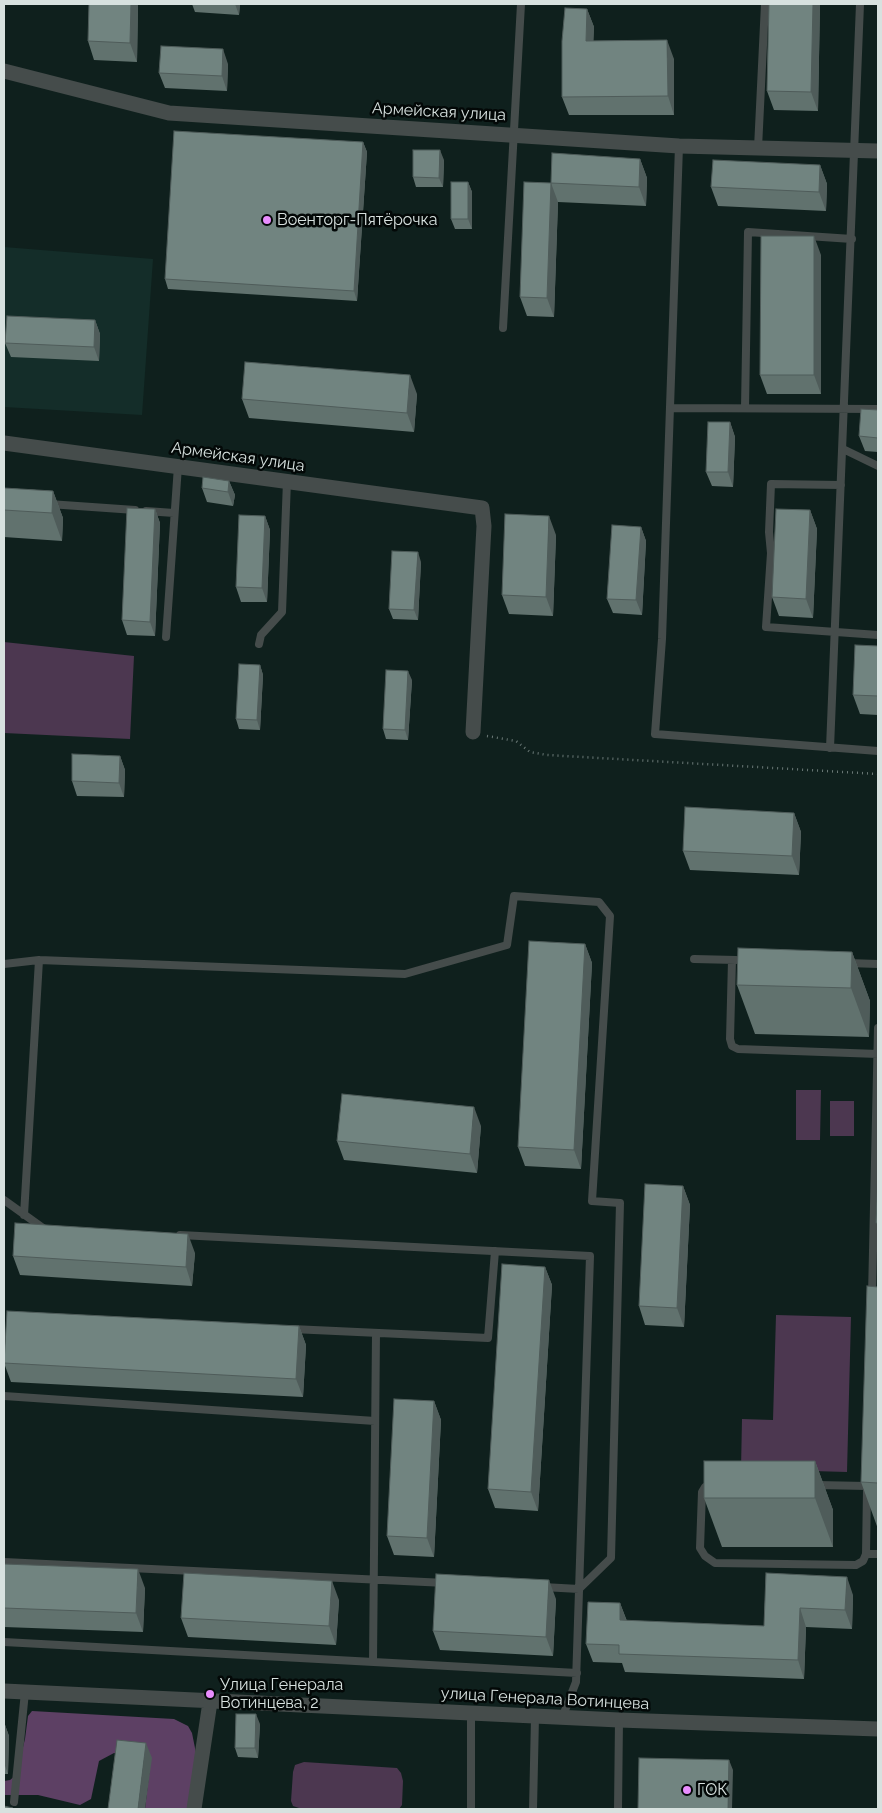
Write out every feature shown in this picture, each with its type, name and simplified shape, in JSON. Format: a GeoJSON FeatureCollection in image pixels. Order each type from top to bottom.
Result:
{"type":"FeatureCollection","features":[{"type":"Feature","properties":{"kind":"street","name":"Армейская улица"},"geometry":{"type":"LineString","coordinates":[[4,71],[169,113],[679,146],[758,148],[856,146],[878,151]]}},
{"type":"Feature","properties":{"kind":"street","name":"Армейская улица"},"geometry":{"type":"LineString","coordinates":[[4,443],[482,508],[484,526],[473,732]]}},
{"type":"Feature","properties":{"kind":"street","name":"улица Генерала Вотинцева"},"geometry":{"type":"LineString","coordinates":[[4,1691],[562,1718],[878,1729]]}},
{"type":"Feature","properties":{"kind":"street"},"geometry":{"type":"LineString","coordinates":[[194,1809],[210,1702]]}},
{"type":"Feature","properties":{"kind":"lane"},"geometry":{"type":"LineString","coordinates":[[503,328],[521,4]]}},
{"type":"Feature","properties":{"kind":"lane"},"geometry":{"type":"LineString","coordinates":[[758,148],[765,4]]}},
{"type":"Feature","properties":{"kind":"lane"},"geometry":{"type":"LineString","coordinates":[[830,748],[861,4]]}},
{"type":"Feature","properties":{"kind":"lane"},"geometry":{"type":"LineString","coordinates":[[679,146],[662,639],[655,734],[878,751]]}},
{"type":"Feature","properties":{"kind":"lane"},"geometry":{"type":"LineString","coordinates":[[745,408],[748,232],[852,239]]}},
{"type":"Feature","properties":{"kind":"lane"},"geometry":{"type":"LineString","coordinates":[[670,408],[878,410]]}},
{"type":"Feature","properties":{"kind":"lane"},"geometry":{"type":"LineString","coordinates":[[843,449],[878,466]]}},
{"type":"Feature","properties":{"kind":"lane"},"geometry":{"type":"LineString","coordinates":[[166,637],[178,466]]}},
{"type":"Feature","properties":{"kind":"lane"},"geometry":{"type":"LineString","coordinates":[[259,644],[261,636],[282,612],[287,481]]}},
{"type":"Feature","properties":{"kind":"lane"},"geometry":{"type":"LineString","coordinates":[[841,485],[771,484],[768,532],[771,554],[766,627],[878,635]]}},
{"type":"Feature","properties":{"kind":"lane"},"geometry":{"type":"LineString","coordinates":[[42,503],[174,513]]}},
{"type":"Feature","properties":{"kind":"lane"},"geometry":{"type":"LineString","coordinates":[[4,964],[39,960],[405,974],[507,945],[514,896],[598,902],[610,916],[592,1201],[620,1203],[611,1558],[579,1589],[530,1587]]}},
{"type":"Feature","properties":{"kind":"lane"},"geometry":{"type":"LineString","coordinates":[[694,959],[741,960]]}},
{"type":"Feature","properties":{"kind":"lane"},"geometry":{"type":"LineString","coordinates":[[24,1215],[39,960]]}},
{"type":"Feature","properties":{"kind":"lane"},"geometry":{"type":"LineString","coordinates":[[732,960],[730,1039],[732,1046],[738,1049],[878,1054]]}},
{"type":"Feature","properties":{"kind":"lane"},"geometry":{"type":"LineString","coordinates":[[839,963],[878,964]]}},
{"type":"Feature","properties":{"kind":"lane"},"geometry":{"type":"LineString","coordinates":[[872,1306],[875,1297],[878,1028]]}},
{"type":"Feature","properties":{"kind":"lane"},"geometry":{"type":"LineString","coordinates":[[4,1200],[41,1228],[51,1228]]}},
{"type":"Feature","properties":{"kind":"lane"},"geometry":{"type":"LineString","coordinates":[[169,1234],[590,1256],[577,1673],[576,1682],[562,1718]]}},
{"type":"Feature","properties":{"kind":"lane"},"geometry":{"type":"LineString","coordinates":[[288,1329],[488,1338],[495,1251]]}},
{"type":"Feature","properties":{"kind":"lane"},"geometry":{"type":"LineString","coordinates":[[373,1662],[372,1579],[376,1333]]}},
{"type":"Feature","properties":{"kind":"lane"},"geometry":{"type":"LineString","coordinates":[[4,1396],[375,1421]]}},
{"type":"Feature","properties":{"kind":"lane"},"geometry":{"type":"LineString","coordinates":[[722,1484],[705,1487],[702,1492],[700,1548],[705,1556],[715,1563],[856,1565],[863,1561],[866,1554],[868,1476]]}},
{"type":"Feature","properties":{"kind":"lane"},"geometry":{"type":"LineString","coordinates":[[809,1485],[867,1486]]}},
{"type":"Feature","properties":{"kind":"lane"},"geometry":{"type":"LineString","coordinates":[[866,1554],[878,1554]]}},
{"type":"Feature","properties":{"kind":"lane"},"geometry":{"type":"LineString","coordinates":[[4,1562],[451,1583]]}},
{"type":"Feature","properties":{"kind":"lane"},"geometry":{"type":"LineString","coordinates":[[4,1642],[577,1673]]}},
{"type":"Feature","properties":{"kind":"lane"},"geometry":{"type":"LineString","coordinates":[[14,1802],[25,1692]]}},
{"type":"Feature","properties":{"kind":"lane"},"geometry":{"type":"LineString","coordinates":[[470,1809],[471,1714]]}},
{"type":"Feature","properties":{"kind":"lane"},"geometry":{"type":"LineString","coordinates":[[533,1809],[534,1716]]}},
{"type":"Feature","properties":{"kind":"lane"},"geometry":{"type":"LineString","coordinates":[[618,1809],[620,1720]]}},
{"type":"Feature","properties":{"kind":"path"},"geometry":{"type":"LineString","coordinates":[[473,732],[493,739],[516,741],[530,752],[547,756],[878,774]]}},
{"type":"Feature","properties":{"kind":"shaded area"},"geometry":{"type":"Polygon","coordinates":[[[4,247],[153,259],[142,415],[4,407],[4,247]]]}},
{"type":"Feature","properties":{"kind":"shaded area"},"geometry":{"type":"Polygon","coordinates":[[[4,642],[134,656],[130,739],[4,733],[4,642]]]}},
{"type":"Feature","properties":{"kind":"shaded area"},"geometry":{"type":"Polygon","coordinates":[[[796,1090],[821,1090],[820,1140],[796,1140],[796,1090]]]}},
{"type":"Feature","properties":{"kind":"shaded area"},"geometry":{"type":"Polygon","coordinates":[[[830,1101],[854,1101],[854,1136],[830,1136],[830,1101]]]}},
{"type":"Feature","properties":{"kind":"shaded area"},"geometry":{"type":"Polygon","coordinates":[[[776,1315],[851,1317],[847,1472],[741,1469],[742,1419],[773,1420],[776,1315]]]}},
{"type":"Feature","properties":{"kind":"shaded area"},"geometry":{"type":"Polygon","coordinates":[[[32,1711],[174,1719],[188,1726],[192,1733],[196,1753],[188,1809],[145,1809],[151,1758],[114,1753],[99,1761],[91,1799],[80,1805],[38,1795],[4,1795],[4,1781],[10,1780],[16,1775],[25,1739],[28,1716],[32,1711]]]}},
{"type":"Feature","properties":{"kind":"shaded area"},"geometry":{"type":"Polygon","coordinates":[[[304,1762],[397,1768],[401,1773],[403,1781],[402,1805],[399,1809],[299,1808],[293,1806],[291,1801],[293,1772],[295,1765],[304,1762]]]}},
{"type":"Feature","properties":{"kind":"building"},"geometry":{"type":"Polygon","coordinates":[[[89,4],[131,4],[130,43],[88,41],[89,4]]]}},
{"type":"Feature","properties":{"kind":"building"},"geometry":{"type":"Polygon","coordinates":[[[769,4],[813,4],[811,92],[767,91],[769,4]]]}},
{"type":"Feature","properties":{"kind":"building"},"geometry":{"type":"Polygon","coordinates":[[[565,8],[587,9],[586,41],[667,40],[668,96],[562,97],[562,41],[565,8]]]}},
{"type":"Feature","properties":{"kind":"building"},"geometry":{"type":"Polygon","coordinates":[[[161,46],[223,49],[222,76],[159,73],[161,46]]]}},
{"type":"Feature","properties":{"kind":"building","name":"Военторг-Пятёрочка"},"geometry":{"type":"Polygon","coordinates":[[[174,131],[363,142],[354,291],[165,279],[174,131]]]}},
{"type":"Feature","properties":{"kind":"building"},"geometry":{"type":"Polygon","coordinates":[[[413,150],[440,150],[439,178],[413,177],[413,150]]]}},
{"type":"Feature","properties":{"kind":"building"},"geometry":{"type":"Polygon","coordinates":[[[552,153],[640,159],[639,187],[551,183],[552,153]]]}},
{"type":"Feature","properties":{"kind":"building"},"geometry":{"type":"Polygon","coordinates":[[[713,160],[820,165],[819,192],[711,187],[713,160]]]}},
{"type":"Feature","properties":{"kind":"building"},"geometry":{"type":"Polygon","coordinates":[[[451,182],[468,182],[468,219],[451,219],[451,182]]]}},
{"type":"Feature","properties":{"kind":"building"},"geometry":{"type":"Polygon","coordinates":[[[524,182],[551,183],[547,298],[520,297],[524,182]]]}},
{"type":"Feature","properties":{"kind":"building"},"geometry":{"type":"Polygon","coordinates":[[[761,236],[814,236],[814,375],[760,375],[761,236]]]}},
{"type":"Feature","properties":{"kind":"building"},"geometry":{"type":"Polygon","coordinates":[[[7,316],[95,320],[94,347],[5,343],[7,316]]]}},
{"type":"Feature","properties":{"kind":"building"},"geometry":{"type":"Polygon","coordinates":[[[245,362],[410,375],[407,413],[242,399],[245,362]]]}},
{"type":"Feature","properties":{"kind":"building"},"geometry":{"type":"Polygon","coordinates":[[[861,409],[878,410],[878,438],[859,436],[861,409]]]}},
{"type":"Feature","properties":{"kind":"building"},"geometry":{"type":"Polygon","coordinates":[[[708,422],[730,422],[728,472],[706,472],[708,422]]]}},
{"type":"Feature","properties":{"kind":"building"},"geometry":{"type":"Polygon","coordinates":[[[203,477],[229,481],[228,492],[202,488],[203,477]]]}},
{"type":"Feature","properties":{"kind":"building"},"geometry":{"type":"Polygon","coordinates":[[[4,488],[53,491],[52,513],[4,510],[4,488]]]}},
{"type":"Feature","properties":{"kind":"building"},"geometry":{"type":"Polygon","coordinates":[[[127,508],[155,509],[150,622],[122,620],[127,508]]]}},
{"type":"Feature","properties":{"kind":"building"},"geometry":{"type":"Polygon","coordinates":[[[776,509],[810,510],[806,599],[772,597],[776,509]]]}},
{"type":"Feature","properties":{"kind":"building"},"geometry":{"type":"Polygon","coordinates":[[[505,514],[549,516],[546,597],[502,595],[505,514]]]}},
{"type":"Feature","properties":{"kind":"building"},"geometry":{"type":"Polygon","coordinates":[[[239,515],[265,516],[262,588],[236,587],[239,515]]]}},
{"type":"Feature","properties":{"kind":"building"},"geometry":{"type":"Polygon","coordinates":[[[612,525],[641,527],[636,600],[607,599],[612,525]]]}},
{"type":"Feature","properties":{"kind":"building"},"geometry":{"type":"Polygon","coordinates":[[[392,551],[418,552],[414,610],[389,609],[392,551]]]}},
{"type":"Feature","properties":{"kind":"building"},"geometry":{"type":"Polygon","coordinates":[[[855,645],[878,646],[878,696],[853,695],[855,645]]]}},
{"type":"Feature","properties":{"kind":"building"},"geometry":{"type":"Polygon","coordinates":[[[239,664],[260,665],[257,720],[236,719],[239,664]]]}},
{"type":"Feature","properties":{"kind":"building"},"geometry":{"type":"Polygon","coordinates":[[[386,670],[408,671],[405,730],[383,729],[386,670]]]}},
{"type":"Feature","properties":{"kind":"building"},"geometry":{"type":"Polygon","coordinates":[[[72,754],[120,756],[119,783],[72,781],[72,754]]]}},
{"type":"Feature","properties":{"kind":"building"},"geometry":{"type":"Polygon","coordinates":[[[685,807],[794,813],[792,856],[683,851],[685,807]]]}},
{"type":"Feature","properties":{"kind":"building"},"geometry":{"type":"Polygon","coordinates":[[[529,941],[585,944],[574,1150],[518,1147],[529,941]]]}},
{"type":"Feature","properties":{"kind":"building"},"geometry":{"type":"Polygon","coordinates":[[[738,948],[852,952],[851,988],[737,985],[738,948]]]}},
{"type":"Feature","properties":{"kind":"building"},"geometry":{"type":"Polygon","coordinates":[[[342,1094],[474,1107],[470,1154],[337,1141],[342,1094]]]}},
{"type":"Feature","properties":{"kind":"building"},"geometry":{"type":"Polygon","coordinates":[[[878,1179],[878,1223],[876,1223],[878,1179]]]}},
{"type":"Feature","properties":{"kind":"building"},"geometry":{"type":"Polygon","coordinates":[[[645,1184],[683,1186],[677,1308],[639,1306],[645,1184]]]}},
{"type":"Feature","properties":{"kind":"building"},"geometry":{"type":"Polygon","coordinates":[[[15,1223],[188,1234],[186,1267],[13,1256],[15,1223]]]}},
{"type":"Feature","properties":{"kind":"building"},"geometry":{"type":"Polygon","coordinates":[[[502,1264],[545,1267],[531,1492],[488,1489],[502,1264]]]}},
{"type":"Feature","properties":{"kind":"building"},"geometry":{"type":"Polygon","coordinates":[[[867,1286],[878,1287],[878,1483],[861,1482],[867,1286]]]}},
{"type":"Feature","properties":{"kind":"building"},"geometry":{"type":"Polygon","coordinates":[[[7,1311],[299,1326],[296,1379],[4,1363],[7,1311]]]}},
{"type":"Feature","properties":{"kind":"building"},"geometry":{"type":"Polygon","coordinates":[[[394,1399],[434,1401],[427,1538],[387,1536],[394,1399]]]}},
{"type":"Feature","properties":{"kind":"building"},"geometry":{"type":"Polygon","coordinates":[[[704,1461],[815,1461],[815,1498],[704,1498],[704,1461]]]}},
{"type":"Feature","properties":{"kind":"building"},"geometry":{"type":"Polygon","coordinates":[[[4,1564],[138,1569],[136,1613],[4,1608],[4,1564]]]}},
{"type":"Feature","properties":{"kind":"building"},"geometry":{"type":"Polygon","coordinates":[[[184,1573],[332,1581],[329,1626],[181,1618],[184,1573]]]}},
{"type":"Feature","properties":{"kind":"building"},"geometry":{"type":"Polygon","coordinates":[[[766,1573],[847,1577],[845,1610],[800,1608],[798,1660],[619,1654],[619,1645],[586,1644],[588,1602],[620,1603],[620,1620],[764,1626],[766,1573]]]}},
{"type":"Feature","properties":{"kind":"building"},"geometry":{"type":"Polygon","coordinates":[[[436,1574],[549,1580],[546,1637],[433,1631],[436,1574]]]}},
{"type":"Feature","properties":{"kind":"building"},"geometry":{"type":"Polygon","coordinates":[[[236,1714],[256,1714],[255,1748],[235,1748],[236,1714]]]}},
{"type":"Feature","properties":{"kind":"building"},"geometry":{"type":"Polygon","coordinates":[[[117,1740],[146,1743],[138,1809],[108,1809],[117,1740]]]}},
{"type":"Feature","properties":{"kind":"building","name":"ГОК"},"geometry":{"type":"Polygon","coordinates":[[[639,1758],[729,1760],[728,1809],[638,1809],[639,1758]]]}},
{"type":"Feature","properties":{"kind":"building"},"geometry":{"type":"Polygon","coordinates":[[[4,1806],[13,1808],[4,1809],[4,1806]]]}},
{"type":"Feature","properties":{"kind":"place","name":"Военторг-Пятёрочка"},"geometry":{"type":"Point","coordinates":[267,220]}},
{"type":"Feature","properties":{"kind":"place","name":"Улица Генерала Вотинцева, 2"},"geometry":{"type":"Point","coordinates":[210,1694]}},
{"type":"Feature","properties":{"kind":"place","name":"ГОК"},"geometry":{"type":"Point","coordinates":[687,1790]}}]}
